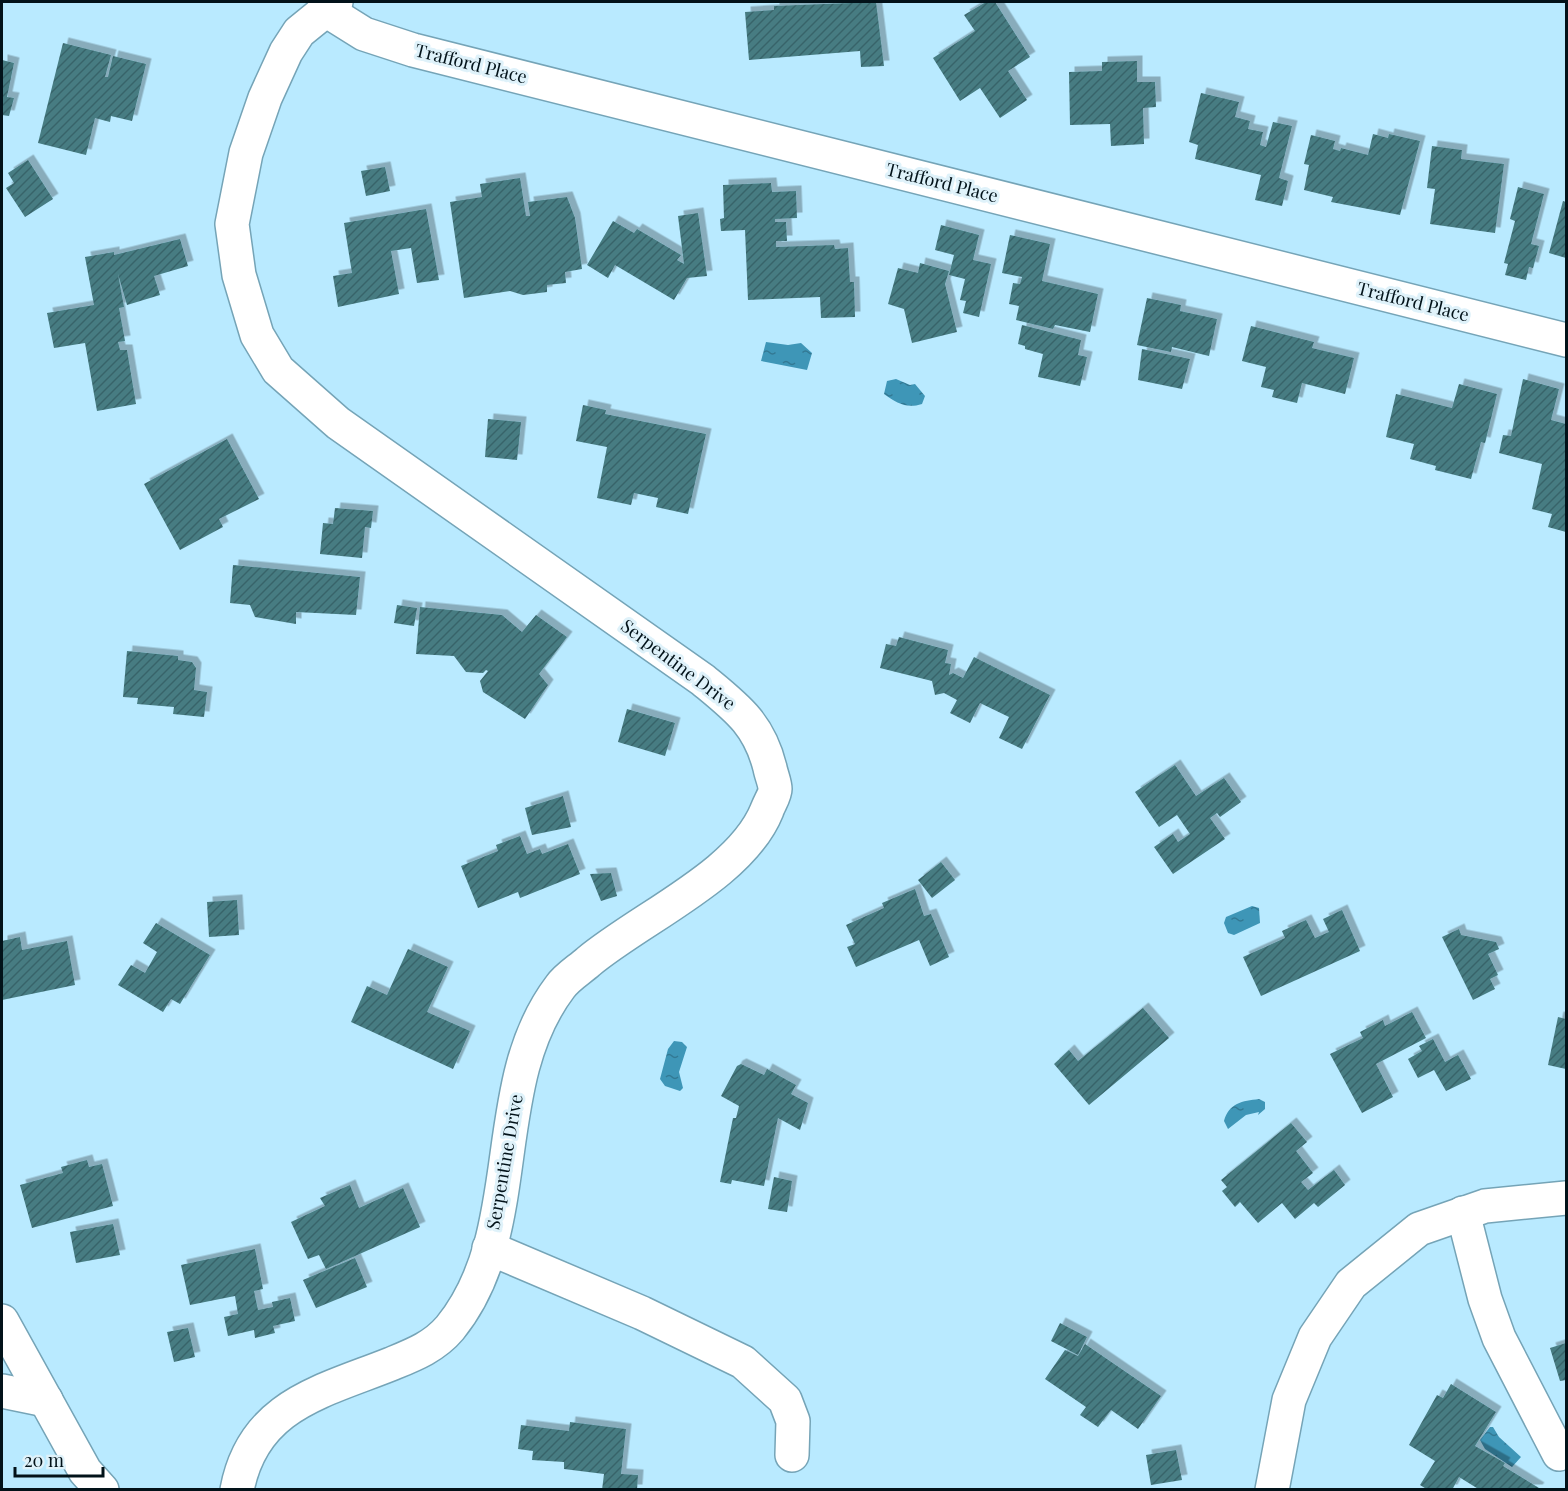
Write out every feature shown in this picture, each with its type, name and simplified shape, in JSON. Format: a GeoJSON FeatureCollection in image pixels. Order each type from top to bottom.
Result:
{"type":"FeatureCollection","features":[{"type":"Feature","properties":{"kind":"street","name":"Trafford Place"},"geometry":{"type":"LineString","coordinates":[[330,5],[364,34],[413,50],[1566,340]]}},
{"type":"Feature","properties":{"kind":"street","name":"Serpentine Drive"},"geometry":{"type":"LineString","coordinates":[[237,1490],[240,1472],[264,1427],[301,1400],[425,1350],[448,1330],[466,1306],[489,1248],[498,1209],[512,1106],[536,1025],[561,985],[612,942],[720,871],[760,826],[775,790],[766,754],[747,717],[703,680],[338,423],[278,370],[257,335],[239,275],[232,224],[246,153],[265,98],[298,32],[330,5]]}},
{"type":"Feature","properties":{"kind":"street"},"geometry":{"type":"LineString","coordinates":[[1272,1490],[1289,1400],[1315,1337],[1351,1284],[1419,1229],[1485,1206],[1566,1198]]}},
{"type":"Feature","properties":{"kind":"street"},"geometry":{"type":"LineString","coordinates":[[1463,1213],[1485,1299],[1499,1338],[1559,1454]]}},
{"type":"Feature","properties":{"kind":"street"},"geometry":{"type":"LineString","coordinates":[[489,1248],[642,1313],[743,1362],[784,1400],[793,1421],[792,1455]]}},
{"type":"Feature","properties":{"kind":"street"},"geometry":{"type":"LineString","coordinates":[[2,1321],[85,1471],[102,1490]]}},
{"type":"Feature","properties":{"kind":"street"},"geometry":{"type":"LineString","coordinates":[[2,1391],[46,1400]]}},
{"type":"Feature","properties":{"kind":"water"},"geometry":{"type":"Polygon","coordinates":[[[766,342],[788,345],[801,343],[812,353],[807,370],[761,361],[766,342]]]}},
{"type":"Feature","properties":{"kind":"water"},"geometry":{"type":"Polygon","coordinates":[[[896,379],[910,385],[915,384],[925,396],[922,404],[911,406],[902,404],[884,394],[887,381],[896,379]]]}},
{"type":"Feature","properties":{"kind":"water"},"geometry":{"type":"Polygon","coordinates":[[[1252,906],[1259,908],[1260,923],[1234,935],[1228,933],[1224,923],[1226,917],[1252,906]]]}},
{"type":"Feature","properties":{"kind":"water"},"geometry":{"type":"Polygon","coordinates":[[[674,1041],[682,1042],[687,1047],[679,1072],[683,1088],[680,1091],[665,1086],[660,1079],[668,1049],[674,1041]]]}},
{"type":"Feature","properties":{"kind":"water"},"geometry":{"type":"Polygon","coordinates":[[[1259,1099],[1265,1102],[1265,1109],[1258,1115],[1259,1112],[1246,1115],[1228,1129],[1224,1121],[1229,1110],[1242,1102],[1259,1099]]]}},
{"type":"Feature","properties":{"kind":"water"},"geometry":{"type":"Polygon","coordinates":[[[1490,1427],[1493,1427],[1499,1437],[1521,1457],[1512,1467],[1485,1449],[1480,1440],[1490,1427]]]}},
{"type":"Feature","properties":{"kind":"building"},"geometry":{"type":"Polygon","coordinates":[[[876,2],[884,66],[861,67],[860,51],[749,60],[745,12],[774,10],[774,6],[876,2]]]}},
{"type":"Feature","properties":{"kind":"building"},"geometry":{"type":"Polygon","coordinates":[[[986,2],[995,2],[1030,57],[1008,71],[1027,100],[1000,118],[980,88],[960,101],[933,58],[975,31],[964,15],[986,2]]]}},
{"type":"Feature","properties":{"kind":"building"},"geometry":{"type":"Polygon","coordinates":[[[63,43],[111,55],[105,77],[108,77],[113,56],[146,64],[132,121],[111,116],[110,122],[95,118],[86,155],[38,143],[63,43]]]}},
{"type":"Feature","properties":{"kind":"building"},"geometry":{"type":"Polygon","coordinates":[[[2,60],[14,63],[7,97],[14,98],[9,116],[2,115],[2,60]]]}},
{"type":"Feature","properties":{"kind":"building"},"geometry":{"type":"Polygon","coordinates":[[[1137,61],[1137,82],[1155,82],[1156,107],[1143,108],[1144,144],[1111,146],[1110,124],[1070,125],[1069,72],[1102,71],[1102,62],[1137,61]]]}},
{"type":"Feature","properties":{"kind":"building"},"geometry":{"type":"Polygon","coordinates":[[[1201,93],[1239,102],[1235,117],[1250,121],[1248,129],[1263,132],[1260,145],[1266,147],[1273,122],[1292,126],[1279,178],[1288,181],[1282,206],[1255,200],[1261,175],[1195,159],[1198,145],[1189,142],[1201,93]]]}},
{"type":"Feature","properties":{"kind":"building"},"geometry":{"type":"Polygon","coordinates":[[[1373,134],[1388,138],[1389,134],[1420,141],[1400,215],[1331,202],[1333,197],[1304,190],[1309,165],[1304,164],[1311,135],[1335,141],[1333,149],[1340,151],[1341,148],[1368,155],[1373,134]]]}},
{"type":"Feature","properties":{"kind":"building"},"geometry":{"type":"Polygon","coordinates":[[[1432,146],[1462,150],[1461,159],[1504,164],[1495,233],[1430,224],[1435,189],[1427,188],[1432,146]]]}},
{"type":"Feature","properties":{"kind":"building"},"geometry":{"type":"Polygon","coordinates":[[[28,160],[53,199],[25,217],[6,188],[14,183],[8,173],[28,160]]]}},
{"type":"Feature","properties":{"kind":"building"},"geometry":{"type":"Polygon","coordinates":[[[385,167],[390,191],[366,196],[361,171],[385,167]]]}},
{"type":"Feature","properties":{"kind":"building"},"geometry":{"type":"Polygon","coordinates":[[[520,178],[526,216],[530,216],[528,202],[567,197],[575,218],[582,269],[565,272],[566,283],[547,285],[547,292],[523,295],[510,291],[464,298],[450,202],[482,197],[480,184],[520,178]]]}},
{"type":"Feature","properties":{"kind":"building"},"geometry":{"type":"Polygon","coordinates":[[[771,183],[772,192],[796,191],[797,218],[775,219],[775,222],[786,222],[787,241],[776,241],[776,247],[834,245],[835,249],[848,248],[850,282],[854,282],[855,317],[821,318],[820,297],[748,300],[745,230],[721,231],[720,219],[724,218],[723,185],[771,183]]]}},
{"type":"Feature","properties":{"kind":"building"},"geometry":{"type":"Polygon","coordinates":[[[1518,187],[1544,194],[1531,244],[1539,246],[1533,268],[1529,267],[1526,280],[1505,275],[1508,264],[1504,263],[1515,221],[1510,219],[1518,187]]]}},
{"type":"Feature","properties":{"kind":"building"},"geometry":{"type":"Polygon","coordinates":[[[1563,201],[1566,202],[1566,258],[1549,253],[1563,201]]]}},
{"type":"Feature","properties":{"kind":"building"},"geometry":{"type":"Polygon","coordinates":[[[426,209],[439,280],[417,283],[411,248],[391,251],[399,294],[338,307],[333,276],[352,273],[344,223],[426,209]]]}},
{"type":"Feature","properties":{"kind":"building"},"geometry":{"type":"Polygon","coordinates":[[[698,213],[707,276],[687,278],[674,300],[615,265],[608,278],[587,265],[613,221],[634,233],[637,229],[681,255],[677,260],[684,264],[678,216],[698,213]]]}},
{"type":"Feature","properties":{"kind":"building"},"geometry":{"type":"Polygon","coordinates":[[[941,225],[979,235],[973,260],[991,264],[979,317],[963,313],[966,301],[960,300],[965,279],[949,275],[954,255],[935,250],[941,225]]]}},
{"type":"Feature","properties":{"kind":"building"},"geometry":{"type":"Polygon","coordinates":[[[1010,235],[1050,244],[1042,281],[1098,294],[1090,332],[1055,325],[1053,329],[1016,320],[1019,306],[1009,304],[1013,283],[1020,284],[1022,277],[1002,273],[1010,235]]]}},
{"type":"Feature","properties":{"kind":"building"},"geometry":{"type":"Polygon","coordinates":[[[180,239],[188,266],[154,276],[160,295],[127,305],[118,274],[124,307],[119,308],[125,341],[118,342],[120,350],[127,350],[136,404],[97,411],[85,343],[54,348],[47,313],[94,305],[85,257],[114,252],[114,255],[180,239]]]}},
{"type":"Feature","properties":{"kind":"building"},"geometry":{"type":"Polygon","coordinates":[[[920,263],[949,271],[945,284],[957,332],[912,343],[904,309],[888,304],[898,268],[918,273],[920,263]]]}},
{"type":"Feature","properties":{"kind":"building"},"geometry":{"type":"Polygon","coordinates":[[[1147,298],[1181,305],[1180,311],[1217,319],[1209,356],[1172,347],[1171,352],[1137,345],[1147,298]]]}},
{"type":"Feature","properties":{"kind":"building"},"geometry":{"type":"Polygon","coordinates":[[[1022,325],[1081,340],[1078,355],[1087,357],[1080,386],[1038,377],[1043,354],[1025,349],[1025,346],[1018,344],[1022,325]]]}},
{"type":"Feature","properties":{"kind":"building"},"geometry":{"type":"Polygon","coordinates":[[[1251,326],[1314,342],[1312,348],[1354,358],[1345,394],[1302,383],[1297,403],[1272,397],[1274,390],[1261,387],[1266,367],[1242,361],[1251,326]]]}},
{"type":"Feature","properties":{"kind":"building"},"geometry":{"type":"Polygon","coordinates":[[[1142,349],[1190,359],[1182,389],[1138,380],[1142,349]]]}},
{"type":"Feature","properties":{"kind":"building"},"geometry":{"type":"Polygon","coordinates":[[[1523,379],[1559,389],[1551,420],[1566,424],[1566,532],[1548,527],[1552,514],[1532,509],[1542,464],[1499,453],[1503,435],[1511,436],[1523,379]]]}},
{"type":"Feature","properties":{"kind":"building"},"geometry":{"type":"Polygon","coordinates":[[[1459,384],[1497,394],[1485,443],[1481,442],[1471,479],[1435,470],[1436,466],[1410,459],[1414,444],[1386,437],[1396,394],[1452,408],[1459,384]]]}},
{"type":"Feature","properties":{"kind":"building"},"geometry":{"type":"Polygon","coordinates":[[[583,405],[606,410],[605,414],[706,434],[688,514],[656,507],[658,498],[634,493],[631,505],[597,498],[607,447],[576,441],[583,405]]]}},
{"type":"Feature","properties":{"kind":"building"},"geometry":{"type":"Polygon","coordinates":[[[488,419],[521,422],[517,460],[485,457],[488,419]]]}},
{"type":"Feature","properties":{"kind":"building"},"geometry":{"type":"Polygon","coordinates":[[[227,439],[259,499],[219,519],[223,527],[180,550],[144,484],[227,439]]]}},
{"type":"Feature","properties":{"kind":"building"},"geometry":{"type":"Polygon","coordinates":[[[335,508],[373,511],[371,528],[365,527],[362,558],[320,554],[323,523],[333,524],[335,508]]]}},
{"type":"Feature","properties":{"kind":"building"},"geometry":{"type":"Polygon","coordinates":[[[233,565],[360,577],[356,615],[296,612],[296,624],[255,617],[250,605],[230,603],[233,565]]]}},
{"type":"Feature","properties":{"kind":"building"},"geometry":{"type":"Polygon","coordinates":[[[397,605],[417,608],[414,626],[394,623],[397,605]]]}},
{"type":"Feature","properties":{"kind":"building"},"geometry":{"type":"Polygon","coordinates":[[[420,607],[502,615],[522,632],[536,615],[567,637],[539,674],[548,685],[525,719],[483,692],[480,681],[488,671],[466,672],[454,656],[416,654],[420,607]]]}},
{"type":"Feature","properties":{"kind":"building"},"geometry":{"type":"Polygon","coordinates":[[[899,637],[948,650],[945,663],[951,664],[949,675],[953,673],[963,678],[974,657],[1050,695],[1022,749],[999,738],[1009,717],[980,703],[970,723],[950,713],[957,700],[944,693],[935,695],[932,681],[880,668],[886,644],[896,646],[899,637]]]}},
{"type":"Feature","properties":{"kind":"building"},"geometry":{"type":"Polygon","coordinates":[[[127,651],[178,656],[178,660],[192,662],[196,668],[194,690],[207,692],[204,717],[173,714],[174,707],[137,704],[138,698],[123,697],[127,651]]]}},
{"type":"Feature","properties":{"kind":"building"},"geometry":{"type":"Polygon","coordinates":[[[627,709],[675,723],[665,756],[618,742],[627,709]]]}},
{"type":"Feature","properties":{"kind":"building"},"geometry":{"type":"Polygon","coordinates":[[[1175,765],[1196,796],[1224,778],[1241,802],[1220,817],[1217,813],[1210,818],[1225,839],[1173,874],[1154,847],[1173,834],[1178,842],[1190,834],[1177,815],[1159,827],[1135,792],[1175,765]]]}},
{"type":"Feature","properties":{"kind":"building"},"geometry":{"type":"Polygon","coordinates":[[[563,796],[571,827],[532,835],[525,808],[563,796]]]}},
{"type":"Feature","properties":{"kind":"building"},"geometry":{"type":"Polygon","coordinates":[[[520,836],[527,854],[540,849],[542,854],[568,844],[580,874],[520,898],[518,892],[478,908],[461,866],[498,851],[496,845],[520,836]]]}},
{"type":"Feature","properties":{"kind":"building"},"geometry":{"type":"Polygon","coordinates":[[[941,862],[955,880],[932,898],[918,880],[941,862]]]}},
{"type":"Feature","properties":{"kind":"building"},"geometry":{"type":"Polygon","coordinates":[[[611,873],[617,896],[601,901],[590,874],[611,873]]]}},
{"type":"Feature","properties":{"kind":"building"},"geometry":{"type":"Polygon","coordinates":[[[915,889],[924,916],[931,914],[949,957],[930,966],[919,940],[856,967],[847,947],[855,944],[846,925],[884,908],[882,903],[915,889]]]}},
{"type":"Feature","properties":{"kind":"building"},"geometry":{"type":"Polygon","coordinates":[[[237,900],[239,935],[209,937],[207,902],[237,900]]]}},
{"type":"Feature","properties":{"kind":"building"},"geometry":{"type":"Polygon","coordinates":[[[1342,910],[1360,951],[1261,996],[1243,957],[1285,938],[1282,931],[1306,920],[1315,938],[1329,932],[1323,919],[1342,910]]]}},
{"type":"Feature","properties":{"kind":"building"},"geometry":{"type":"Polygon","coordinates":[[[156,923],[210,955],[180,1004],[171,999],[163,1012],[118,985],[131,965],[145,973],[157,952],[143,943],[156,923]]]}},
{"type":"Feature","properties":{"kind":"building"},"geometry":{"type":"Polygon","coordinates":[[[1459,929],[1461,935],[1496,942],[1499,949],[1488,954],[1498,975],[1490,979],[1495,989],[1473,1000],[1442,937],[1459,929]]]}},
{"type":"Feature","properties":{"kind":"building"},"geometry":{"type":"Polygon","coordinates":[[[20,937],[22,950],[67,941],[75,985],[2,1000],[2,941],[20,937]]]}},
{"type":"Feature","properties":{"kind":"building"},"geometry":{"type":"Polygon","coordinates":[[[408,949],[448,967],[427,1012],[470,1031],[453,1069],[351,1022],[367,986],[387,995],[408,949]]]}},
{"type":"Feature","properties":{"kind":"building"},"geometry":{"type":"Polygon","coordinates":[[[1143,1008],[1169,1038],[1089,1105],[1054,1064],[1069,1050],[1078,1061],[1143,1008]]]}},
{"type":"Feature","properties":{"kind":"building"},"geometry":{"type":"Polygon","coordinates":[[[1412,1012],[1426,1038],[1376,1064],[1393,1097],[1362,1113],[1330,1054],[1363,1038],[1360,1032],[1383,1020],[1385,1026],[1412,1012]]]}},
{"type":"Feature","properties":{"kind":"building"},"geometry":{"type":"Polygon","coordinates":[[[1558,1017],[1566,1019],[1566,1069],[1548,1065],[1558,1017]]]}},
{"type":"Feature","properties":{"kind":"building"},"geometry":{"type":"Polygon","coordinates":[[[1433,1039],[1445,1062],[1458,1055],[1471,1079],[1446,1091],[1434,1070],[1418,1078],[1408,1059],[1422,1051],[1419,1046],[1433,1039]]]}},
{"type":"Feature","properties":{"kind":"building"},"geometry":{"type":"Polygon","coordinates":[[[741,1064],[764,1075],[767,1069],[796,1085],[791,1094],[808,1103],[800,1130],[778,1118],[764,1186],[732,1180],[731,1184],[720,1182],[733,1118],[736,1118],[739,1106],[721,1096],[737,1066],[741,1064]]]}},
{"type":"Feature","properties":{"kind":"building"},"geometry":{"type":"Polygon","coordinates":[[[1291,1123],[1307,1142],[1296,1151],[1313,1173],[1301,1182],[1308,1190],[1334,1170],[1345,1185],[1318,1207],[1314,1203],[1295,1219],[1282,1203],[1258,1223],[1240,1202],[1235,1207],[1222,1191],[1227,1187],[1221,1180],[1291,1123]]]}},
{"type":"Feature","properties":{"kind":"building"},"geometry":{"type":"Polygon","coordinates":[[[87,1160],[89,1167],[102,1164],[113,1206],[32,1228],[20,1185],[63,1173],[61,1167],[87,1160]]]}},
{"type":"Feature","properties":{"kind":"building"},"geometry":{"type":"Polygon","coordinates":[[[774,1177],[792,1181],[787,1212],[768,1209],[774,1177]]]}},
{"type":"Feature","properties":{"kind":"building"},"geometry":{"type":"Polygon","coordinates":[[[350,1185],[359,1208],[403,1188],[420,1227],[326,1269],[319,1255],[308,1259],[291,1222],[325,1206],[320,1198],[350,1185]]]}},
{"type":"Feature","properties":{"kind":"building"},"geometry":{"type":"Polygon","coordinates":[[[113,1224],[120,1255],[76,1263],[70,1232],[113,1224]]]}},
{"type":"Feature","properties":{"kind":"building"},"geometry":{"type":"Polygon","coordinates":[[[255,1249],[263,1289],[254,1291],[258,1310],[273,1307],[272,1302],[290,1298],[295,1321],[273,1326],[275,1333],[255,1338],[254,1330],[228,1336],[224,1317],[238,1314],[235,1296],[190,1305],[181,1265],[255,1249]]]}},
{"type":"Feature","properties":{"kind":"building"},"geometry":{"type":"Polygon","coordinates":[[[355,1258],[367,1287],[316,1308],[303,1280],[355,1258]]]}},
{"type":"Feature","properties":{"kind":"building"},"geometry":{"type":"Polygon","coordinates":[[[1060,1323],[1087,1337],[1078,1355],[1051,1341],[1060,1323]]]}},
{"type":"Feature","properties":{"kind":"building"},"geometry":{"type":"Polygon","coordinates":[[[188,1328],[195,1357],[174,1362],[167,1332],[188,1328]]]}},
{"type":"Feature","properties":{"kind":"building"},"geometry":{"type":"Polygon","coordinates":[[[1566,1343],[1566,1380],[1560,1381],[1550,1348],[1566,1343]]]}},
{"type":"Feature","properties":{"kind":"building"},"geometry":{"type":"Polygon","coordinates":[[[1085,1344],[1161,1396],[1138,1429],[1111,1410],[1098,1427],[1080,1415],[1086,1407],[1045,1379],[1065,1350],[1078,1356],[1085,1344]]]}},
{"type":"Feature","properties":{"kind":"building"},"geometry":{"type":"Polygon","coordinates":[[[1451,1384],[1496,1412],[1475,1446],[1505,1463],[1503,1466],[1539,1488],[1537,1490],[1480,1490],[1459,1477],[1452,1490],[1428,1490],[1420,1485],[1435,1461],[1409,1445],[1437,1395],[1443,1398],[1451,1384]]]}},
{"type":"Feature","properties":{"kind":"building"},"geometry":{"type":"Polygon","coordinates":[[[570,1422],[626,1429],[621,1474],[638,1475],[637,1490],[602,1490],[604,1474],[564,1469],[564,1462],[532,1460],[533,1451],[518,1449],[521,1425],[569,1431],[570,1422]]]}},
{"type":"Feature","properties":{"kind":"building"},"geometry":{"type":"Polygon","coordinates":[[[1176,1450],[1182,1480],[1151,1485],[1146,1455],[1176,1450]]]}}]}
